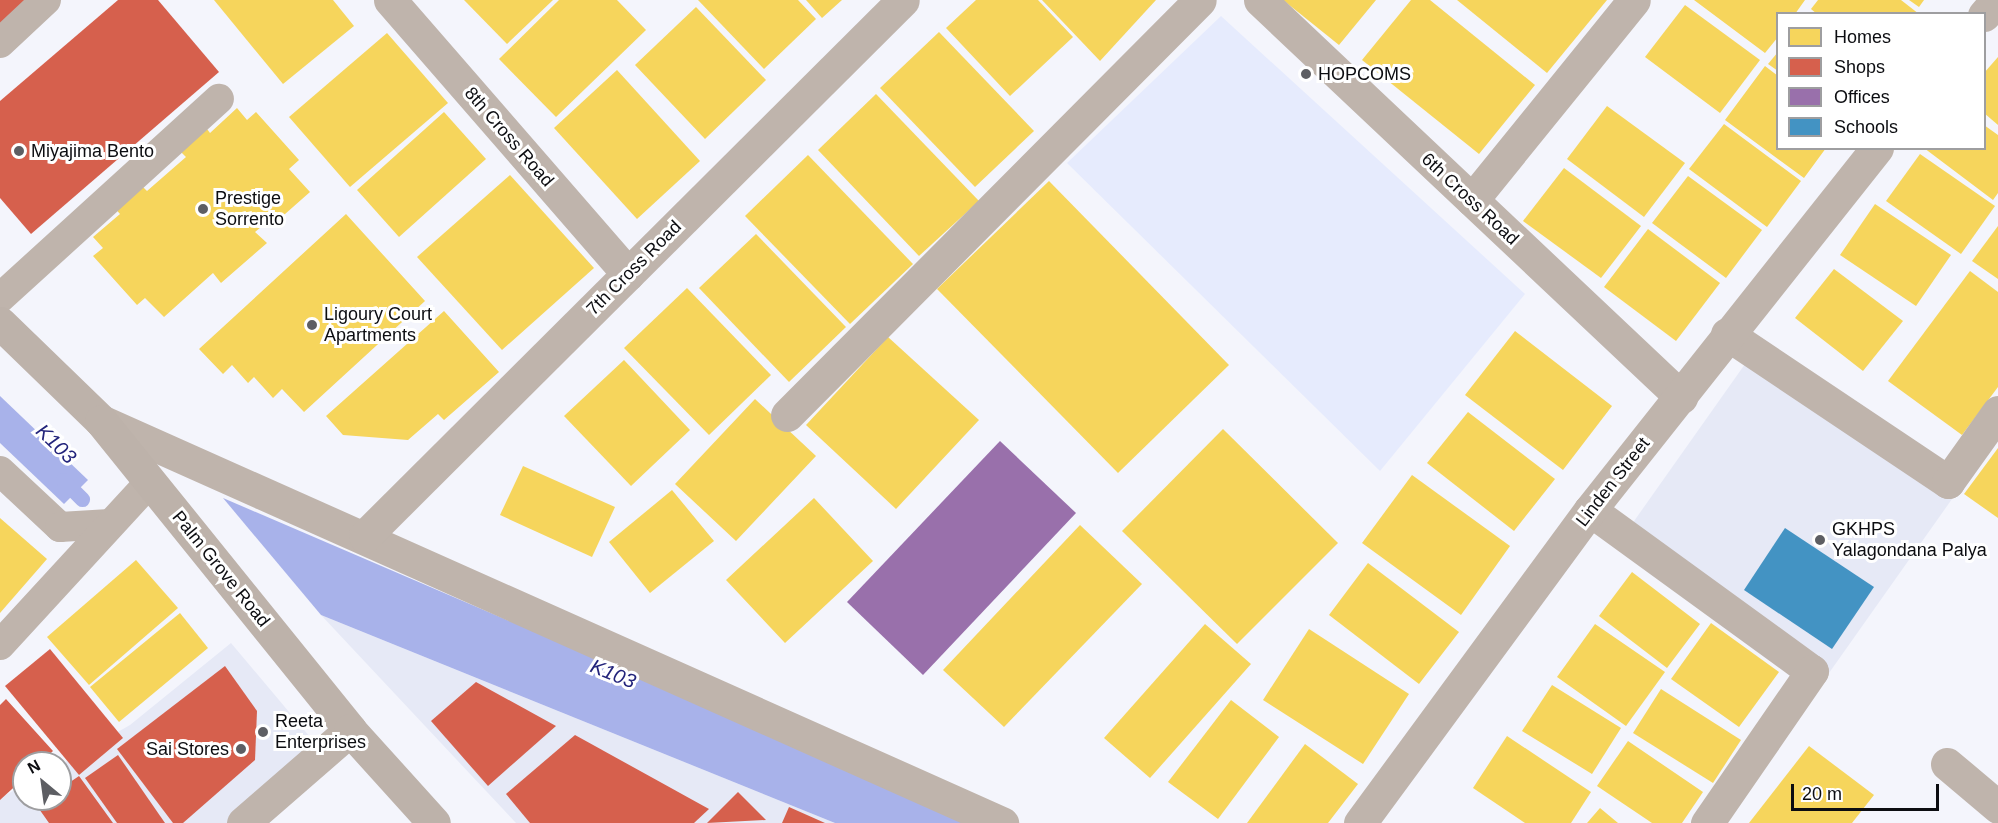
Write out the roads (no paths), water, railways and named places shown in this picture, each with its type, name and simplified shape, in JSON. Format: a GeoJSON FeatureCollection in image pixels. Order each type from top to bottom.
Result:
{"type":"FeatureCollection","features":[{"type":"Feature","properties":{"kind":"street","name":"8th Cross Road"},"geometry":{"type":"LineString","coordinates":[[390,0],[628,274]]}},
{"type":"Feature","properties":{"kind":"street","name":"7th Cross Road"},"geometry":{"type":"LineString","coordinates":[[364,536],[903,0]]}},
{"type":"Feature","properties":{"kind":"street"},"geometry":{"type":"LineString","coordinates":[[787,415],[1200,0]]}},
{"type":"Feature","properties":{"kind":"street","name":"6th Cross Road"},"geometry":{"type":"LineString","coordinates":[[1260,0],[1680,397]]}},
{"type":"Feature","properties":{"kind":"street"},"geometry":{"type":"LineString","coordinates":[[1472,200],[1634,0]]}},
{"type":"Feature","properties":{"kind":"street"},"geometry":{"type":"LineString","coordinates":[[1986,13],[1997,0]]}},
{"type":"Feature","properties":{"kind":"street","name":"Linden Street"},"geometry":{"type":"LineString","coordinates":[[1360,823],[1590,510],[1875,150]]}},
{"type":"Feature","properties":{"kind":"street","name":"Palm Grove Road"},"geometry":{"type":"LineString","coordinates":[[0,322],[101,421],[350,730],[434,823]]}},
{"type":"Feature","properties":{"kind":"street"},"geometry":{"type":"LineString","coordinates":[[1728,334],[1948,482],[1998,412]]}},
{"type":"Feature","properties":{"kind":"street"},"geometry":{"type":"LineString","coordinates":[[101,421],[364,536],[1002,823]]}},
{"type":"Feature","properties":{"kind":"street"},"geometry":{"type":"LineString","coordinates":[[1590,510],[1812,671],[1707,823]]}},
{"type":"Feature","properties":{"kind":"street"},"geometry":{"type":"LineString","coordinates":[[243,823],[350,730]]}},
{"type":"Feature","properties":{"kind":"street"},"geometry":{"type":"LineString","coordinates":[[1947,764],[1998,807]]}},
{"type":"Feature","properties":{"kind":"lane"},"geometry":{"type":"LineString","coordinates":[[0,43],[46,0]]}},
{"type":"Feature","properties":{"kind":"lane"},"geometry":{"type":"LineString","coordinates":[[0,298],[219,99]]}},
{"type":"Feature","properties":{"kind":"lane"},"geometry":{"type":"LineString","coordinates":[[0,471],[60,527],[110,524]]}},
{"type":"Feature","properties":{"kind":"lane"},"geometry":{"type":"LineString","coordinates":[[0,645],[150,482]]}},
{"type":"Feature","properties":{"kind":"water"},"geometry":{"type":"Polygon","coordinates":[[[0,396],[88,480],[64,504],[0,443],[0,396]]]}},
{"type":"Feature","properties":{"kind":"water"},"geometry":{"type":"Polygon","coordinates":[[[223,498],[980,823],[835,823],[321,615],[223,498]]]}},
{"type":"Feature","properties":{"kind":"waterway","name":"K103"},"geometry":{"type":"LineString","coordinates":[[63,480],[82,499]]}},
{"type":"Feature","properties":{"kind":"place","name":"HOPCOMS"},"geometry":{"type":"Point","coordinates":[1306,74]}},
{"type":"Feature","properties":{"kind":"place","name":"Miyajima Bento"},"geometry":{"type":"Point","coordinates":[19,151]}},
{"type":"Feature","properties":{"kind":"place","name":"Prestige Sorrento"},"geometry":{"type":"Point","coordinates":[203,209]}},
{"type":"Feature","properties":{"kind":"place","name":"Ligoury Court Apartments"},"geometry":{"type":"Point","coordinates":[312,325]}},
{"type":"Feature","properties":{"kind":"place","name":"GKHPS Yalagondana Palya"},"geometry":{"type":"Point","coordinates":[1820,540]}},
{"type":"Feature","properties":{"kind":"place","name":"Reeta Enterprises"},"geometry":{"type":"Point","coordinates":[263,732]}},
{"type":"Feature","properties":{"kind":"place","name":"Sai Stores"},"geometry":{"type":"Point","coordinates":[241,749]}}]}
